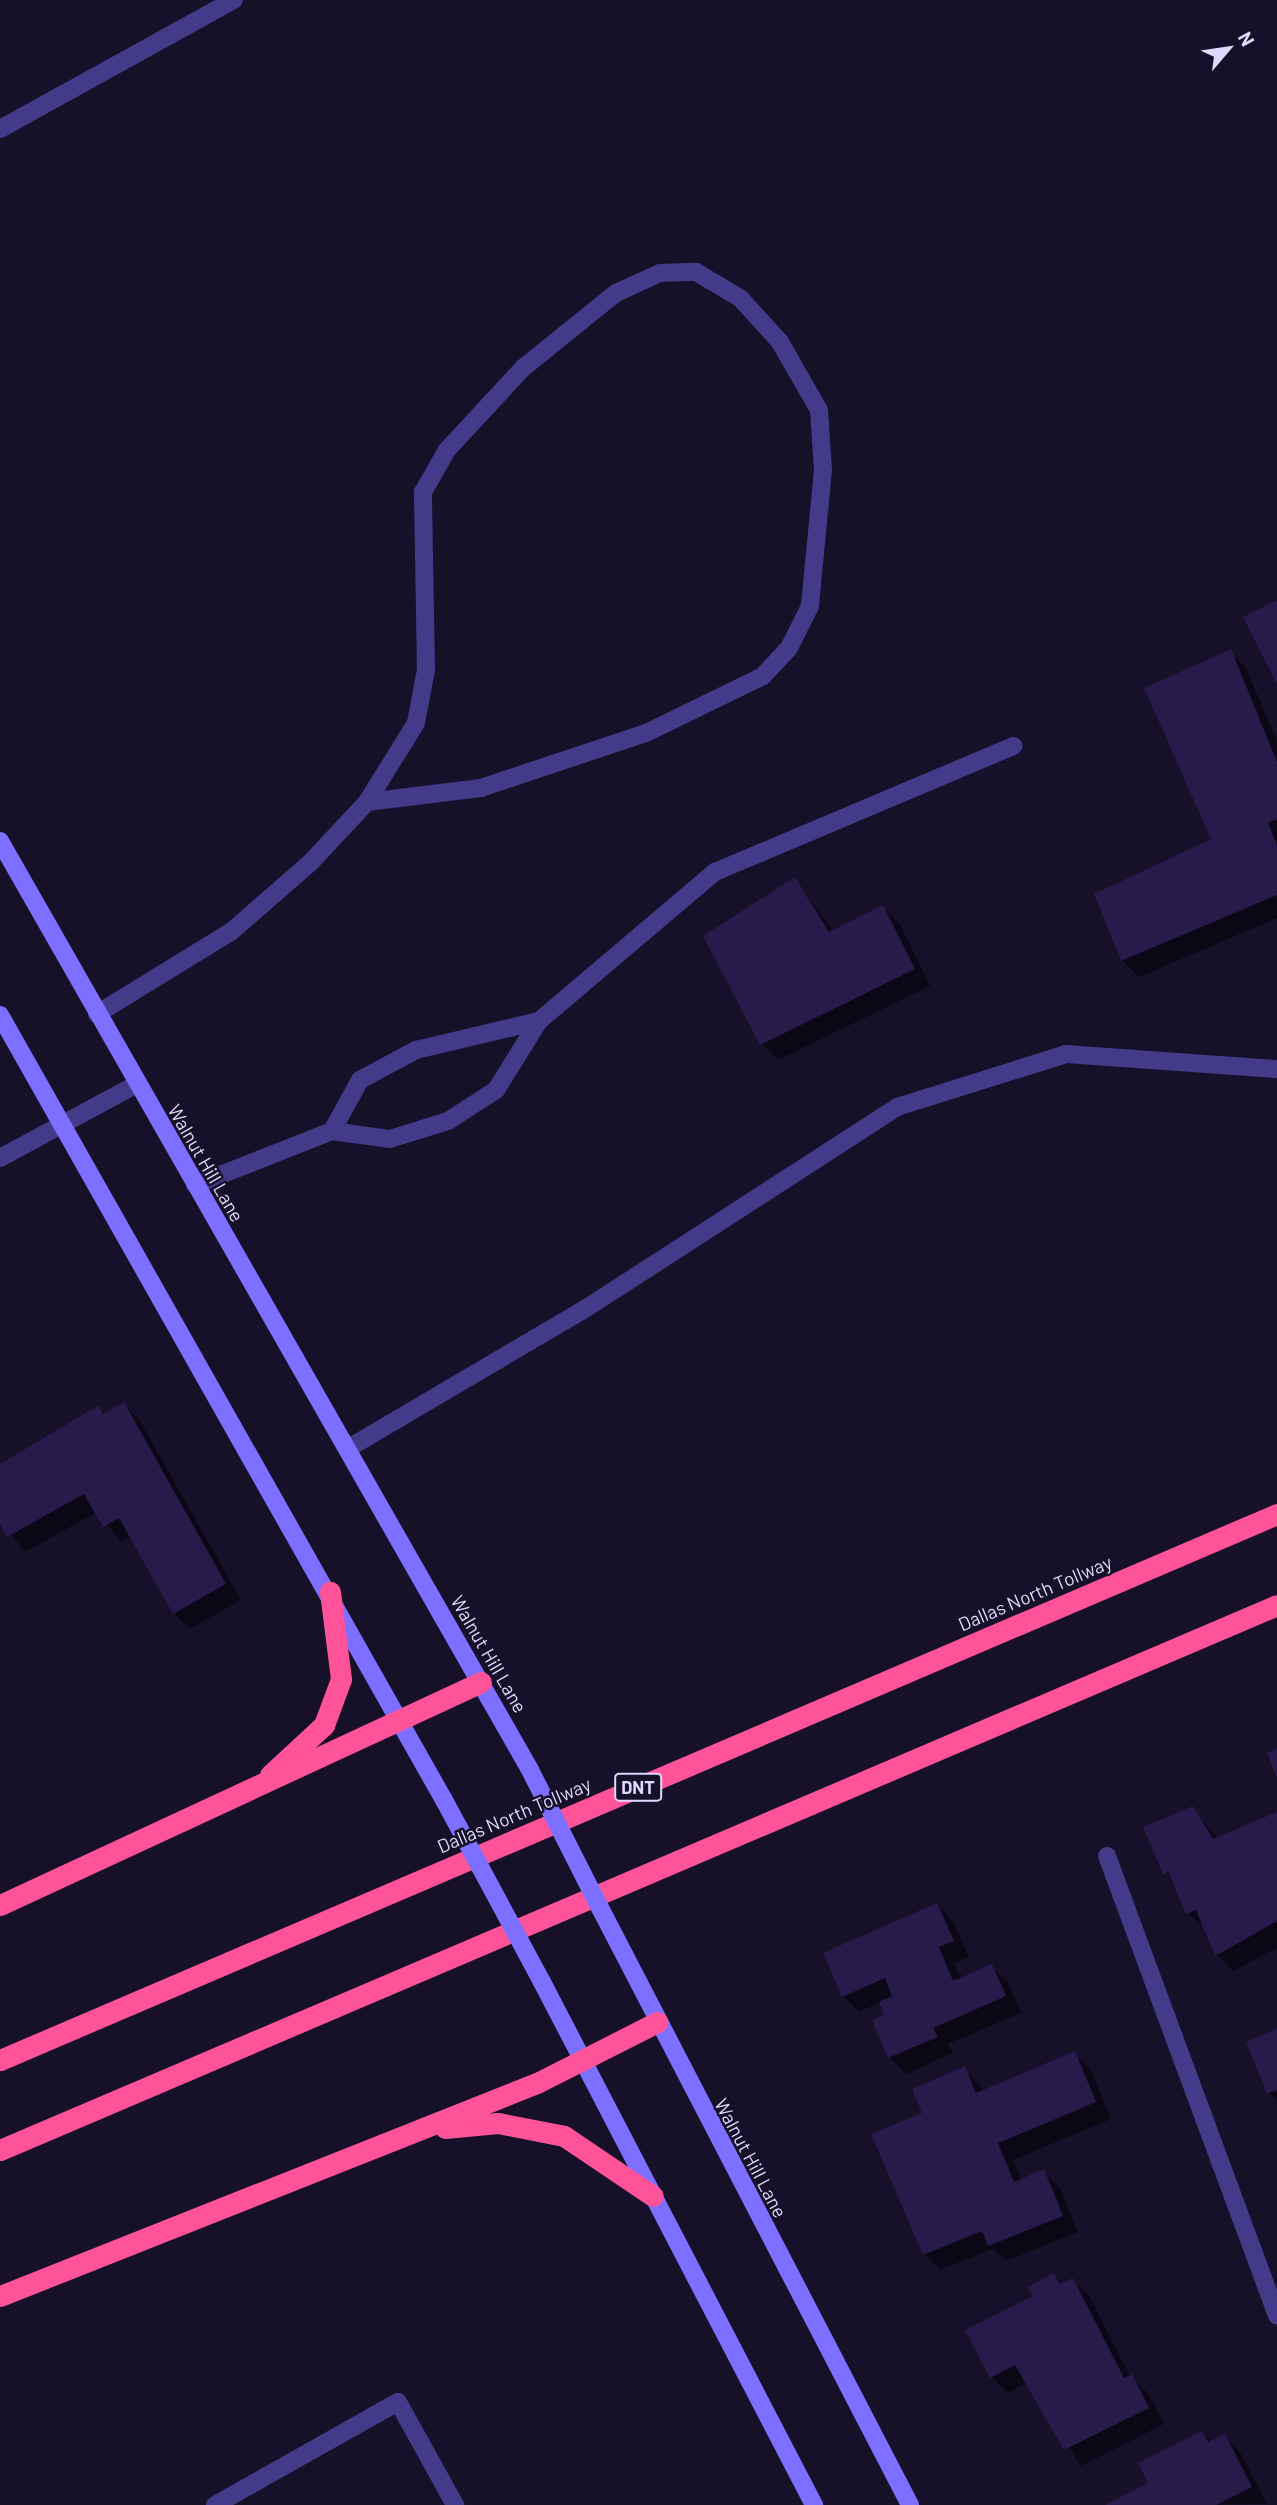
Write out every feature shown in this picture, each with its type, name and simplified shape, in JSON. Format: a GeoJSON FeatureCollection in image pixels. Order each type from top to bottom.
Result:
{"type":"FeatureCollection","features":[{"type":"Feature","properties":{"kind":"highway","name":"Dallas North Tollway"},"geometry":{"type":"LineString","coordinates":[[0,2060],[1277,1514]]}},
{"type":"Feature","properties":{"kind":"highway"},"geometry":{"type":"LineString","coordinates":[[253,1791],[324,1726],[341,1679],[330,1592]]}},
{"type":"Feature","properties":{"kind":"highway"},"geometry":{"type":"LineString","coordinates":[[0,2150],[1277,1605]]}},
{"type":"Feature","properties":{"kind":"highway"},"geometry":{"type":"LineString","coordinates":[[0,1905],[253,1791],[481,1682]]}},
{"type":"Feature","properties":{"kind":"highway"},"geometry":{"type":"LineString","coordinates":[[0,2296],[422,2131],[584,2064],[657,2022]]}},
{"type":"Feature","properties":{"kind":"highway"},"geometry":{"type":"LineString","coordinates":[[422,2131],[498,2123],[564,2136],[653,2196]]}},
{"type":"Feature","properties":{"kind":"main road","name":"Walnut Hill Lane"},"geometry":{"type":"LineString","coordinates":[[0,841],[529,1768],[657,2022],[910,2505]]}},
{"type":"Feature","properties":{"kind":"main road"},"geometry":{"type":"LineString","coordinates":[[0,1015],[400,1719],[542,1982],[814,2505]]}},
{"type":"Feature","properties":{"kind":"street"},"geometry":{"type":"LineString","coordinates":[[0,129],[234,0]]}},
{"type":"Feature","properties":{"kind":"street"},"geometry":{"type":"LineString","coordinates":[[97,1014],[232,932],[310,863],[367,802],[416,723],[426,670],[423,492],[447,450],[523,368],[615,293],[660,273],[696,272],[740,298],[780,342],[819,410],[823,470],[810,606],[789,648],[762,676],[646,733],[481,788],[367,802]]}},
{"type":"Feature","properties":{"kind":"street"},"geometry":{"type":"LineString","coordinates":[[195,1185],[332,1131],[390,1139],[448,1121],[496,1090],[539,1021],[715,872],[1014,746]]}},
{"type":"Feature","properties":{"kind":"street"},"geometry":{"type":"LineString","coordinates":[[332,1131],[360,1080],[416,1050],[539,1021]]}},
{"type":"Feature","properties":{"kind":"street"},"geometry":{"type":"LineString","coordinates":[[347,1449],[585,1309],[897,1107],[1066,1054],[1277,1069]]}},
{"type":"Feature","properties":{"kind":"street"},"geometry":{"type":"LineString","coordinates":[[0,1158],[137,1084]]}},
{"type":"Feature","properties":{"kind":"street"},"geometry":{"type":"LineString","coordinates":[[1107,1856],[1277,2316]]}},
{"type":"Feature","properties":{"kind":"street"},"geometry":{"type":"LineString","coordinates":[[215,2505],[398,2402],[455,2505]]}},
{"type":"Feature","properties":{"kind":"building"},"geometry":{"type":"Polygon","coordinates":[[[1277,600],[1277,684],[1243,617],[1277,600]]]}},
{"type":"Feature","properties":{"kind":"building"},"geometry":{"type":"Polygon","coordinates":[[[1231,649],[1277,762],[1277,819],[1268,823],[1277,845],[1277,895],[1121,961],[1094,894],[1211,839],[1144,688],[1231,649]]]}},
{"type":"Feature","properties":{"kind":"building"},"geometry":{"type":"Polygon","coordinates":[[[795,877],[829,932],[883,905],[915,969],[760,1045],[703,936],[795,877]]]}},
{"type":"Feature","properties":{"kind":"building"},"geometry":{"type":"Polygon","coordinates":[[[124,1402],[226,1584],[173,1614],[119,1518],[103,1527],[84,1494],[7,1537],[0,1524],[0,1464],[99,1405],[103,1414],[124,1402]]]}},
{"type":"Feature","properties":{"kind":"building"},"geometry":{"type":"Polygon","coordinates":[[[1277,1749],[1277,1778],[1267,1753],[1277,1749]]]}},
{"type":"Feature","properties":{"kind":"building"},"geometry":{"type":"Polygon","coordinates":[[[1193,1806],[1213,1839],[1277,1812],[1277,1921],[1215,1956],[1196,1910],[1186,1914],[1168,1872],[1163,1874],[1143,1827],[1193,1806]]]}},
{"type":"Feature","properties":{"kind":"building"},"geometry":{"type":"Polygon","coordinates":[[[937,1903],[954,1941],[939,1947],[953,1981],[992,1964],[1006,1996],[933,2028],[938,2037],[888,2058],[872,2020],[884,2015],[879,2002],[892,1996],[885,1978],[842,1997],[823,1953],[937,1903]]]}},
{"type":"Feature","properties":{"kind":"building"},"geometry":{"type":"Polygon","coordinates":[[[1277,2029],[1277,2090],[1267,2094],[1246,2042],[1277,2029]]]}},
{"type":"Feature","properties":{"kind":"building"},"geometry":{"type":"Polygon","coordinates":[[[1075,2051],[1096,2102],[998,2143],[1014,2182],[1044,2169],[1063,2216],[988,2246],[982,2231],[923,2255],[871,2134],[922,2113],[912,2089],[965,2066],[976,2093],[1075,2051]]]}},
{"type":"Feature","properties":{"kind":"building"},"geometry":{"type":"Polygon","coordinates":[[[1054,2273],[1060,2284],[1073,2278],[1124,2378],[1132,2374],[1149,2408],[1064,2450],[1015,2365],[990,2378],[965,2330],[1033,2296],[1028,2287],[1054,2273]]]}},
{"type":"Feature","properties":{"kind":"building"},"geometry":{"type":"Polygon","coordinates":[[[1202,2431],[1208,2442],[1225,2434],[1252,2487],[1216,2505],[1105,2505],[1148,2483],[1138,2463],[1202,2431]]]}}]}
